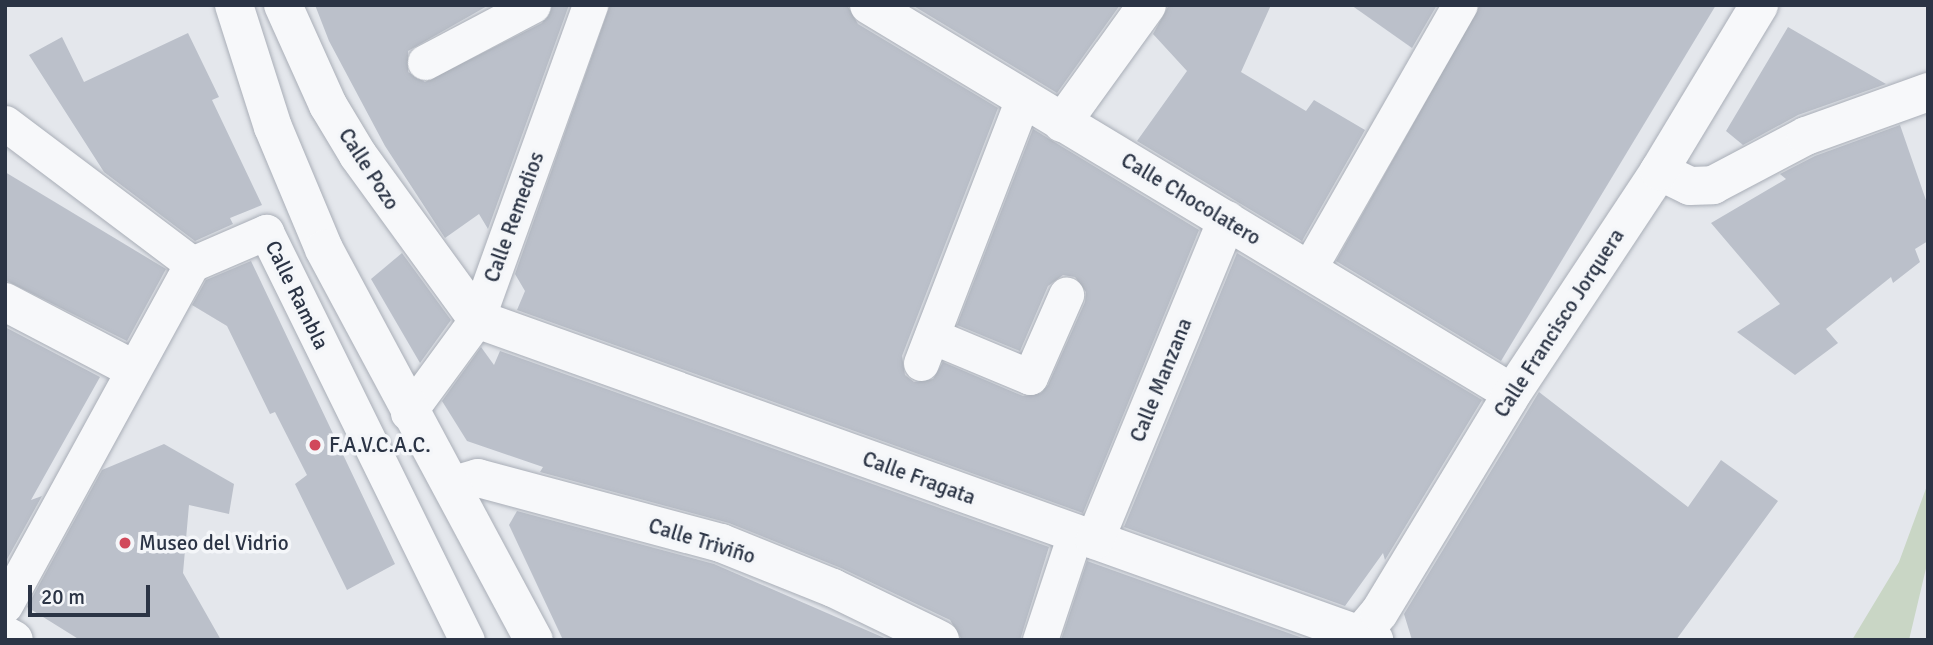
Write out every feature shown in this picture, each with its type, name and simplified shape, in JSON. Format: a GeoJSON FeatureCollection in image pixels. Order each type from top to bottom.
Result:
{"type":"FeatureCollection","features":[{"type":"Feature","properties":{"kind":"street"},"geometry":{"type":"LineString","coordinates":[[234,5],[252,68],[297,188],[351,306],[408,413],[454,485],[534,640]]}},
{"type":"Feature","properties":{"kind":"street","name":"Calle Pozo"},"geometry":{"type":"LineString","coordinates":[[284,5],[328,105],[358,155],[477,319]]}},
{"type":"Feature","properties":{"kind":"street"},"geometry":{"type":"LineString","coordinates":[[425,62],[533,5]]}},
{"type":"Feature","properties":{"kind":"street","name":"Calle Remedios"},"geometry":{"type":"LineString","coordinates":[[408,413],[477,319],[590,5]]}},
{"type":"Feature","properties":{"kind":"street","name":"Calle Chocolatero"},"geometry":{"type":"LineString","coordinates":[[869,5],[1512,393]]}},
{"type":"Feature","properties":{"kind":"street"},"geometry":{"type":"LineString","coordinates":[[1062,123],[1147,5]]}},
{"type":"Feature","properties":{"kind":"street"},"geometry":{"type":"LineString","coordinates":[[1308,270],[1460,5]]}},
{"type":"Feature","properties":{"kind":"street","name":"Calle Francisco Jorquera"},"geometry":{"type":"LineString","coordinates":[[1363,638],[1512,393],[1659,171],[1759,5]]}},
{"type":"Feature","properties":{"kind":"street"},"geometry":{"type":"LineString","coordinates":[[1659,171],[1690,186],[1713,185],[1806,136],[1928,92]]}},
{"type":"Feature","properties":{"kind":"street"},"geometry":{"type":"LineString","coordinates":[[1023,99],[926,349],[1030,377],[1066,295]]}},
{"type":"Feature","properties":{"kind":"street"},"geometry":{"type":"LineString","coordinates":[[5,123],[192,264],[5,605]]}},
{"type":"Feature","properties":{"kind":"street","name":"Calle Manzana"},"geometry":{"type":"LineString","coordinates":[[1085,537],[1227,220]]}},
{"type":"Feature","properties":{"kind":"street","name":"Calle Rambla"},"geometry":{"type":"LineString","coordinates":[[192,264],[266,233],[467,640]]}},
{"type":"Feature","properties":{"kind":"street"},"geometry":{"type":"LineString","coordinates":[[5,302],[133,369]]}},
{"type":"Feature","properties":{"kind":"street","name":"Calle Fragata"},"geometry":{"type":"LineString","coordinates":[[477,319],[1363,638]]}},
{"type":"Feature","properties":{"kind":"street","name":"Calle Triviño"},"geometry":{"type":"LineString","coordinates":[[454,485],[478,478],[721,544],[833,588],[940,640]]}},
{"type":"Feature","properties":{"kind":"street"},"geometry":{"type":"LineString","coordinates":[[1040,640],[1085,537]]}},
{"type":"Feature","properties":{"kind":"street"},"geometry":{"type":"LineString","coordinates":[[5,635],[14,640]]}},
{"type":"Feature","properties":{"kind":"green space"},"geometry":{"type":"Polygon","coordinates":[[[1928,483],[1928,560],[1909,640],[1852,640],[1899,562],[1928,483]]]}},
{"type":"Feature","properties":{"kind":"building"},"geometry":{"type":"Polygon","coordinates":[[[315,5],[489,5],[408,51],[408,72],[425,82],[542,23],[553,5],[569,5],[488,229],[479,214],[445,238],[385,146],[329,41],[315,5]]]}},
{"type":"Feature","properties":{"kind":"building"},"geometry":{"type":"Polygon","coordinates":[[[610,5],[847,5],[858,24],[998,108],[902,356],[905,375],[914,382],[933,379],[943,362],[1023,396],[1041,393],[1048,385],[1085,302],[1086,292],[1075,277],[1063,275],[1048,286],[1020,351],[957,325],[1033,129],[1199,230],[1083,513],[517,310],[525,291],[515,274],[610,5]]]}},
{"type":"Feature","properties":{"kind":"building"},"geometry":{"type":"Polygon","coordinates":[[[912,5],[1120,5],[1057,93],[912,5]]]}},
{"type":"Feature","properties":{"kind":"building"},"geometry":{"type":"Polygon","coordinates":[[[1169,5],[1271,5],[1241,72],[1306,111],[1314,100],[1365,130],[1302,241],[1137,141],[1187,71],[1153,34],[1169,5]]]}},
{"type":"Feature","properties":{"kind":"building"},"geometry":{"type":"Polygon","coordinates":[[[1351,5],[1437,5],[1412,48],[1351,5]]]}},
{"type":"Feature","properties":{"kind":"building"},"geometry":{"type":"Polygon","coordinates":[[[1480,5],[1716,5],[1501,361],[1336,261],[1480,5]]]}},
{"type":"Feature","properties":{"kind":"building"},"geometry":{"type":"Polygon","coordinates":[[[1788,27],[1886,84],[1798,115],[1743,145],[1726,131],[1788,27]]]}},
{"type":"Feature","properties":{"kind":"building"},"geometry":{"type":"Polygon","coordinates":[[[188,33],[219,97],[212,100],[262,205],[230,218],[233,224],[195,241],[104,172],[29,55],[62,37],[84,82],[188,33]]]}},
{"type":"Feature","properties":{"kind":"building"},"geometry":{"type":"Polygon","coordinates":[[[1900,125],[1928,206],[1928,241],[1915,249],[1920,262],[1893,283],[1891,277],[1826,329],[1838,343],[1795,375],[1737,332],[1780,304],[1711,223],[1786,179],[1780,174],[1815,156],[1900,125]]]}},
{"type":"Feature","properties":{"kind":"building"},"geometry":{"type":"Polygon","coordinates":[[[5,172],[166,269],[127,341],[5,280],[5,172]]]}},
{"type":"Feature","properties":{"kind":"building"},"geometry":{"type":"Polygon","coordinates":[[[402,253],[451,320],[420,363],[371,279],[402,253]]]}},
{"type":"Feature","properties":{"kind":"building"},"geometry":{"type":"Polygon","coordinates":[[[1237,253],[1482,400],[1385,560],[1383,553],[1345,606],[1124,527],[1237,253]]]}},
{"type":"Feature","properties":{"kind":"building","name":"F.A.V.C.A.C."},"geometry":{"type":"Polygon","coordinates":[[[251,261],[395,564],[347,590],[295,484],[307,475],[275,412],[270,414],[227,326],[192,305],[206,280],[251,261]]]}},
{"type":"Feature","properties":{"kind":"building"},"geometry":{"type":"Polygon","coordinates":[[[5,327],[100,377],[31,500],[42,496],[5,563],[5,327]]]}},
{"type":"Feature","properties":{"kind":"building"},"geometry":{"type":"Polygon","coordinates":[[[481,347],[494,365],[500,351],[1049,547],[1020,640],[962,640],[950,620],[841,568],[729,523],[540,472],[543,467],[467,441],[442,401],[481,347]]]}},
{"type":"Feature","properties":{"kind":"building"},"geometry":{"type":"Polygon","coordinates":[[[1539,392],[1688,507],[1721,460],[1778,501],[1676,640],[1412,640],[1404,614],[1539,392]]]}},
{"type":"Feature","properties":{"kind":"building","name":"Museo del Vidrio"},"geometry":{"type":"Polygon","coordinates":[[[164,444],[234,484],[229,514],[189,505],[183,573],[221,640],[80,640],[27,607],[102,470],[164,444]]]}},
{"type":"Feature","properties":{"kind":"building"},"geometry":{"type":"Polygon","coordinates":[[[517,511],[714,564],[889,640],[563,640],[509,525],[517,511]]]}},
{"type":"Feature","properties":{"kind":"building"},"geometry":{"type":"Polygon","coordinates":[[[1087,561],[1308,640],[1061,640],[1087,561]]]}},
{"type":"Feature","properties":{"kind":"place","name":"F.A.V.C.A.C."},"geometry":{"type":"Point","coordinates":[315,445]}},
{"type":"Feature","properties":{"kind":"place","name":"Museo del Vidrio"},"geometry":{"type":"Point","coordinates":[125,543]}}]}
